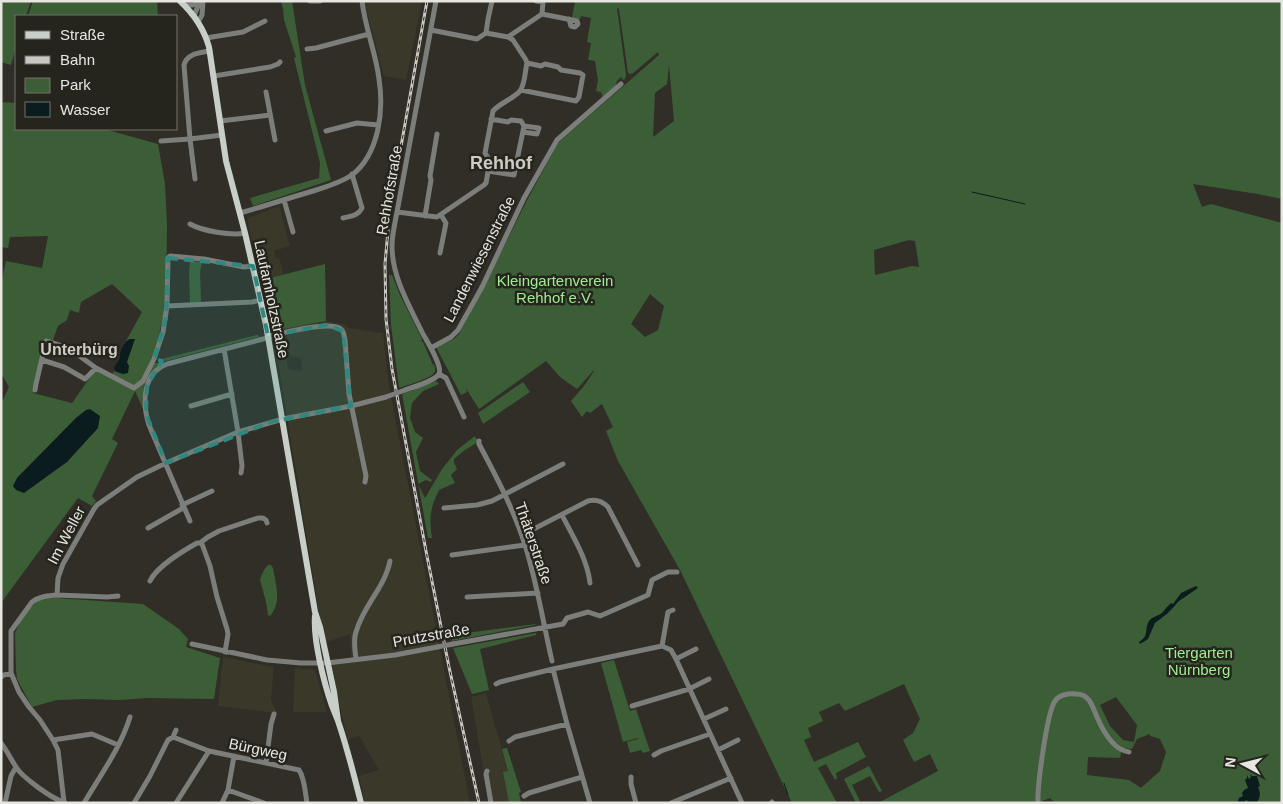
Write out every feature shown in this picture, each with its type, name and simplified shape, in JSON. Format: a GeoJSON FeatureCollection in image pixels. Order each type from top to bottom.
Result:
{"type":"FeatureCollection","features":[{"type":"Feature","properties":{"kind":"main road","name":"Laufamholzstraße"},"geometry":{"type":"LineString","coordinates":[[182,3],[196,19],[206,38],[210,51],[226,161],[253,266],[268,337],[315,612],[314,627],[336,699],[338,721],[361,803]]}},
{"type":"Feature","properties":{"kind":"street"},"geometry":{"type":"LineString","coordinates":[[182,3],[193,5],[201,1],[202,15],[196,19]]}},
{"type":"Feature","properties":{"kind":"street"},"geometry":{"type":"LineString","coordinates":[[310,2],[320,1]]}},
{"type":"Feature","properties":{"kind":"street"},"geometry":{"type":"LineString","coordinates":[[240,213],[342,180],[360,166],[370,152],[378,125],[380,109],[379,79],[362,1]]}},
{"type":"Feature","properties":{"kind":"street","name":"Rehhofstraße"},"geometry":{"type":"LineString","coordinates":[[436,1],[392,247],[397,279],[404,297],[431,348],[440,368],[439,374],[446,378],[464,417]]}},
{"type":"Feature","properties":{"kind":"street"},"geometry":{"type":"LineString","coordinates":[[431,30],[478,39],[486,33],[492,1]]}},
{"type":"Feature","properties":{"kind":"street"},"geometry":{"type":"LineString","coordinates":[[536,1],[543,2],[542,14]]}},
{"type":"Feature","properties":{"kind":"street"},"geometry":{"type":"LineString","coordinates":[[508,37],[542,14],[569,19]]}},
{"type":"Feature","properties":{"kind":"street"},"geometry":{"type":"LineString","coordinates":[[206,38],[244,32],[266,21]]}},
{"type":"Feature","properties":{"kind":"street"},"geometry":{"type":"LineString","coordinates":[[397,212],[437,217],[486,183],[490,161],[485,152],[493,111],[521,90],[527,63],[508,37],[486,33]]}},
{"type":"Feature","properties":{"kind":"street"},"geometry":{"type":"LineString","coordinates":[[307,49],[369,34]]}},
{"type":"Feature","properties":{"kind":"street"},"geometry":{"type":"LineString","coordinates":[[195,179],[184,62],[189,56],[210,51]]}},
{"type":"Feature","properties":{"kind":"street"},"geometry":{"type":"LineString","coordinates":[[214,76],[270,67],[280,62]]}},
{"type":"Feature","properties":{"kind":"street"},"geometry":{"type":"LineString","coordinates":[[521,90],[576,100],[579,97],[583,76],[580,73],[561,70],[558,67],[545,64],[541,66],[527,63]]}},
{"type":"Feature","properties":{"kind":"street","name":"Landenwiesenstraße"},"geometry":{"type":"LineString","coordinates":[[431,348],[452,337],[458,330],[482,287],[524,198],[557,140],[621,84]]}},
{"type":"Feature","properties":{"kind":"street"},"geometry":{"type":"LineString","coordinates":[[266,92],[275,140]]}},
{"type":"Feature","properties":{"kind":"street"},"geometry":{"type":"LineString","coordinates":[[220,120],[270,115]]}},
{"type":"Feature","properties":{"kind":"street"},"geometry":{"type":"LineString","coordinates":[[488,171],[514,175],[524,126],[521,121],[511,120],[508,122],[491,119]]}},
{"type":"Feature","properties":{"kind":"street"},"geometry":{"type":"LineString","coordinates":[[326,131],[354,123],[364,122],[378,125]]}},
{"type":"Feature","properties":{"kind":"street"},"geometry":{"type":"LineString","coordinates":[[523,132],[537,134],[538,128],[524,126]]}},
{"type":"Feature","properties":{"kind":"street"},"geometry":{"type":"LineString","coordinates":[[425,216],[437,134]]}},
{"type":"Feature","properties":{"kind":"street"},"geometry":{"type":"LineString","coordinates":[[161,141],[222,135]]}},
{"type":"Feature","properties":{"kind":"street"},"geometry":{"type":"LineString","coordinates":[[344,218],[356,215],[362,208],[352,174]]}},
{"type":"Feature","properties":{"kind":"street"},"geometry":{"type":"LineString","coordinates":[[284,200],[293,232]]}},
{"type":"Feature","properties":{"kind":"street"},"geometry":{"type":"LineString","coordinates":[[440,254],[446,223],[441,215]]}},
{"type":"Feature","properties":{"kind":"street"},"geometry":{"type":"LineString","coordinates":[[190,224],[198,229],[233,234],[245,233]]}},
{"type":"Feature","properties":{"kind":"street"},"geometry":{"type":"LineString","coordinates":[[35,390],[46,341],[70,349],[96,368],[134,388],[143,381],[154,359],[163,332],[167,306],[168,258],[170,256],[204,259],[244,267],[253,266]]}},
{"type":"Feature","properties":{"kind":"street"},"geometry":{"type":"LineString","coordinates":[[167,306],[261,300]]}},
{"type":"Feature","properties":{"kind":"street"},"geometry":{"type":"LineString","coordinates":[[190,521],[149,425],[146,414],[147,385],[153,373],[162,366],[277,334],[326,325],[340,328],[344,334],[351,406],[366,476],[365,482]]}},
{"type":"Feature","properties":{"kind":"street"},"geometry":{"type":"LineString","coordinates":[[224,349],[238,432],[241,472]]}},
{"type":"Feature","properties":{"kind":"street"},"geometry":{"type":"LineString","coordinates":[[154,359],[162,366]]}},
{"type":"Feature","properties":{"kind":"street"},"geometry":{"type":"LineString","coordinates":[[42,360],[64,367],[85,379],[96,368]]}},
{"type":"Feature","properties":{"kind":"street"},"geometry":{"type":"LineString","coordinates":[[282,419],[351,406],[386,396],[433,379],[439,374]]}},
{"type":"Feature","properties":{"kind":"street"},"geometry":{"type":"LineString","coordinates":[[191,406],[232,394]]}},
{"type":"Feature","properties":{"kind":"street","name":"Im Weller"},"geometry":{"type":"LineString","coordinates":[[57,595],[58,578],[63,564],[97,505],[137,477],[166,462],[238,432],[282,419]]}},
{"type":"Feature","properties":{"kind":"street","name":"Thäterstraße"},"geometry":{"type":"LineString","coordinates":[[479,441],[522,535],[538,593],[552,661]]}},
{"type":"Feature","properties":{"kind":"street"},"geometry":{"type":"LineString","coordinates":[[444,508],[486,503],[563,464]]}},
{"type":"Feature","properties":{"kind":"street"},"geometry":{"type":"LineString","coordinates":[[148,528],[212,491]]}},
{"type":"Feature","properties":{"kind":"street"},"geometry":{"type":"LineString","coordinates":[[522,535],[592,500],[598,501],[605,504],[638,565]]}},
{"type":"Feature","properties":{"kind":"street"},"geometry":{"type":"LineString","coordinates":[[562,515],[581,551],[590,583]]}},
{"type":"Feature","properties":{"kind":"street"},"geometry":{"type":"LineString","coordinates":[[150,581],[154,574],[173,558],[219,531],[258,518],[263,518],[267,523]]}},
{"type":"Feature","properties":{"kind":"street"},"geometry":{"type":"LineString","coordinates":[[200,543],[210,566],[227,629],[225,652]]}},
{"type":"Feature","properties":{"kind":"street"},"geometry":{"type":"LineString","coordinates":[[452,555],[525,545]]}},
{"type":"Feature","properties":{"kind":"street"},"geometry":{"type":"LineString","coordinates":[[356,659],[356,632],[388,571],[390,561]]}},
{"type":"Feature","properties":{"kind":"street","name":"Prutzstraße"},"geometry":{"type":"LineString","coordinates":[[192,644],[272,661],[301,663],[324,663],[395,655],[563,624],[567,618],[588,612],[600,616],[648,595],[652,580],[668,572],[677,572]]}},
{"type":"Feature","properties":{"kind":"street"},"geometry":{"type":"LineString","coordinates":[[467,597],[538,593]]}},
{"type":"Feature","properties":{"kind":"street"},"geometry":{"type":"LineString","coordinates":[[1,743],[16,766],[51,800],[64,802],[58,750],[53,740],[25,702],[11,673],[11,631],[32,602],[42,596],[118,596]]}},
{"type":"Feature","properties":{"kind":"street"},"geometry":{"type":"LineString","coordinates":[[662,646],[668,612],[673,610]]}},
{"type":"Feature","properties":{"kind":"street"},"geometry":{"type":"LineString","coordinates":[[496,684],[554,668],[662,646],[671,650],[742,803]]}},
{"type":"Feature","properties":{"kind":"street"},"geometry":{"type":"LineString","coordinates":[[676,659],[696,649]]}},
{"type":"Feature","properties":{"kind":"street"},"geometry":{"type":"LineString","coordinates":[[554,668],[567,724],[590,803]]}},
{"type":"Feature","properties":{"kind":"street"},"geometry":{"type":"LineString","coordinates":[[1,677],[11,673]]}},
{"type":"Feature","properties":{"kind":"street"},"geometry":{"type":"LineString","coordinates":[[632,706],[689,689],[709,679]]}},
{"type":"Feature","properties":{"kind":"street"},"geometry":{"type":"LineString","coordinates":[[1038,803],[1042,758],[1051,707],[1056,699],[1064,695],[1083,695],[1092,704],[1110,742],[1122,752],[1129,752]]}},
{"type":"Feature","properties":{"kind":"street"},"geometry":{"type":"LineString","coordinates":[[704,719],[726,709]]}},
{"type":"Feature","properties":{"kind":"street"},"geometry":{"type":"LineString","coordinates":[[266,763],[274,714]]}},
{"type":"Feature","properties":{"kind":"street"},"geometry":{"type":"LineString","coordinates":[[84,803],[118,745],[130,717]]}},
{"type":"Feature","properties":{"kind":"street"},"geometry":{"type":"LineString","coordinates":[[509,741],[515,737],[567,724]]}},
{"type":"Feature","properties":{"kind":"street"},"geometry":{"type":"LineString","coordinates":[[134,803],[168,740],[173,737],[176,730]]}},
{"type":"Feature","properties":{"kind":"street"},"geometry":{"type":"LineString","coordinates":[[53,740],[92,734],[118,745]]}},
{"type":"Feature","properties":{"kind":"street"},"geometry":{"type":"LineString","coordinates":[[654,754],[710,734]]}},
{"type":"Feature","properties":{"kind":"street","name":"Bürgweg"},"geometry":{"type":"LineString","coordinates":[[173,737],[208,751],[298,770],[304,783],[307,803]]}},
{"type":"Feature","properties":{"kind":"street"},"geometry":{"type":"LineString","coordinates":[[718,750],[738,740]]}},
{"type":"Feature","properties":{"kind":"street"},"geometry":{"type":"LineString","coordinates":[[176,803],[208,751]]}},
{"type":"Feature","properties":{"kind":"street"},"geometry":{"type":"LineString","coordinates":[[222,803],[228,790],[234,756]]}},
{"type":"Feature","properties":{"kind":"street"},"geometry":{"type":"LineString","coordinates":[[5,803],[16,766]]}},
{"type":"Feature","properties":{"kind":"street"},"geometry":{"type":"LineString","coordinates":[[487,771],[491,803]]}},
{"type":"Feature","properties":{"kind":"street"},"geometry":{"type":"LineString","coordinates":[[631,776],[636,803]]}},
{"type":"Feature","properties":{"kind":"street"},"geometry":{"type":"LineString","coordinates":[[524,796],[528,793],[582,777]]}},
{"type":"Feature","properties":{"kind":"street"},"geometry":{"type":"LineString","coordinates":[[672,803],[730,778]]}},
{"type":"Feature","properties":{"kind":"street"},"geometry":{"type":"LineString","coordinates":[[228,790],[264,803]]}},
{"type":"Feature","properties":{"kind":"highlighted area"},"geometry":{"type":"Polygon","coordinates":[[[168,258],[253,266],[268,336],[326,325],[343,331],[351,406],[271,422],[166,463],[146,414],[147,385],[162,361],[154,359],[166,318],[168,258]]]}},
{"type":"Feature","properties":{"kind":"shaded area"},"geometry":{"type":"Polygon","coordinates":[[[364,1],[422,1],[406,80],[384,76],[364,1]]]}},
{"type":"Feature","properties":{"kind":"shaded area"},"geometry":{"type":"Polygon","coordinates":[[[279,206],[290,246],[274,251],[276,258],[279,258],[283,274],[262,280],[247,220],[250,217],[279,206]]]}},
{"type":"Feature","properties":{"kind":"shaded area"},"geometry":{"type":"Polygon","coordinates":[[[326,321],[347,325],[348,328],[383,333],[389,386],[470,803],[365,803],[359,776],[379,770],[359,736],[348,740],[329,663],[351,659],[350,634],[324,643],[277,356],[286,355],[288,369],[302,370],[301,358],[290,356],[286,328],[326,321]]]}},
{"type":"Feature","properties":{"kind":"shaded area"},"geometry":{"type":"Polygon","coordinates":[[[223,657],[274,667],[271,700],[277,713],[218,706],[223,657]]]}},
{"type":"Feature","properties":{"kind":"shaded area"},"geometry":{"type":"Polygon","coordinates":[[[295,668],[315,670],[327,712],[293,712],[295,668]]]}},
{"type":"Feature","properties":{"kind":"shaded area"},"geometry":{"type":"Polygon","coordinates":[[[486,693],[508,771],[503,773],[509,803],[489,803],[471,697],[486,693]]]}},
{"type":"Feature","properties":{"kind":"green space"},"geometry":{"type":"Polygon","coordinates":[[[1,1],[31,1],[26,15],[15,15],[15,51],[11,65],[1,62],[1,1]]]}},
{"type":"Feature","properties":{"kind":"green space"},"geometry":{"type":"Polygon","coordinates":[[[33,1],[157,1],[158,15],[28,15],[33,1]]]}},
{"type":"Feature","properties":{"kind":"green space"},"geometry":{"type":"Polygon","coordinates":[[[281,1],[292,1],[305,85],[331,180],[253,206],[250,198],[319,178],[320,163],[294,58],[296,57],[284,20],[281,1]]]}},
{"type":"Feature","properties":{"kind":"green space"},"geometry":{"type":"Polygon","coordinates":[[[575,1],[1282,1],[1282,199],[1193,184],[1202,207],[1211,204],[1282,223],[1282,803],[1055,803],[1050,798],[1037,803],[878,803],[938,771],[930,754],[914,762],[903,740],[913,733],[920,719],[904,684],[845,711],[839,703],[819,712],[823,721],[808,728],[811,737],[804,740],[814,762],[858,742],[866,757],[836,773],[837,778],[835,780],[826,764],[818,768],[837,803],[792,803],[680,570],[618,461],[606,431],[613,427],[602,404],[590,413],[587,411],[582,417],[571,401],[584,386],[594,370],[577,389],[560,377],[546,361],[479,409],[465,387],[467,392],[461,395],[437,349],[437,347],[454,339],[459,334],[558,143],[659,55],[658,52],[632,74],[628,73],[619,9],[617,8],[626,75],[625,79],[623,80],[621,77],[617,81],[615,87],[603,98],[601,92],[596,91],[598,80],[595,61],[588,60],[591,43],[587,42],[591,18],[581,16],[580,19],[572,18],[575,1]],[[669,65],[667,84],[655,93],[653,137],[674,121],[669,65]],[[909,240],[874,250],[875,275],[912,266],[919,267],[915,241],[909,240]],[[650,294],[631,324],[645,337],[658,330],[664,306],[650,294]],[[1116,697],[1100,705],[1110,726],[1123,740],[1134,742],[1137,725],[1116,697]],[[1150,734],[1137,739],[1132,749],[1122,748],[1120,758],[1088,757],[1087,775],[1129,780],[1141,788],[1160,771],[1166,752],[1160,739],[1150,736],[1150,734]]]}},
{"type":"Feature","properties":{"kind":"green space"},"geometry":{"type":"Polygon","coordinates":[[[1,102],[15,103],[15,130],[108,130],[158,144],[165,184],[167,225],[166,305],[152,363],[158,363],[159,365],[144,385],[142,401],[144,411],[135,391],[112,439],[118,443],[92,496],[96,501],[92,506],[78,498],[1,603],[1,404],[9,387],[1,373],[1,284],[6,261],[42,268],[48,236],[10,237],[8,248],[1,247],[1,102]],[[112,284],[81,302],[79,313],[70,310],[67,320],[58,326],[53,340],[45,340],[33,393],[72,403],[96,369],[111,377],[114,371],[123,374],[127,362],[130,339],[126,341],[142,312],[112,284]],[[77,417],[17,478],[67,462],[72,455],[77,417]]]}},
{"type":"Feature","properties":{"kind":"green space"},"geometry":{"type":"Polygon","coordinates":[[[190,261],[202,262],[200,272],[201,302],[190,303],[190,261]]]}},
{"type":"Feature","properties":{"kind":"green space"},"geometry":{"type":"Polygon","coordinates":[[[325,264],[326,321],[273,331],[262,280],[325,264]]]}},
{"type":"Feature","properties":{"kind":"green space"},"geometry":{"type":"Polygon","coordinates":[[[389,275],[392,275],[435,369],[432,375],[399,388],[391,325],[389,275]]]}},
{"type":"Feature","properties":{"kind":"green space"},"geometry":{"type":"Polygon","coordinates":[[[257,335],[258,337],[165,361],[162,359],[257,335]]]}},
{"type":"Feature","properties":{"kind":"green space"},"geometry":{"type":"Polygon","coordinates":[[[436,381],[439,384],[423,391],[412,403],[410,418],[415,432],[423,438],[416,452],[420,471],[432,480],[431,482],[426,480],[418,484],[402,394],[436,381]]]}},
{"type":"Feature","properties":{"kind":"green space"},"geometry":{"type":"Polygon","coordinates":[[[523,382],[530,392],[483,424],[478,413],[523,382]]]}},
{"type":"Feature","properties":{"kind":"green space"},"geometry":{"type":"Polygon","coordinates":[[[475,436],[478,442],[454,459],[457,469],[451,475],[455,483],[439,490],[436,496],[431,513],[432,538],[428,538],[418,485],[425,498],[442,469],[457,450],[475,436]]]}},
{"type":"Feature","properties":{"kind":"green space"},"geometry":{"type":"Polygon","coordinates":[[[268,565],[271,565],[273,568],[277,587],[276,605],[270,616],[268,615],[260,580],[268,565]]]}},
{"type":"Feature","properties":{"kind":"green space"},"geometry":{"type":"Polygon","coordinates":[[[42,597],[143,604],[179,629],[188,639],[186,647],[220,658],[214,699],[57,700],[32,707],[17,679],[15,633],[26,613],[42,597]]]}},
{"type":"Feature","properties":{"kind":"green space"},"geometry":{"type":"Polygon","coordinates":[[[536,624],[452,641],[451,635],[536,624]]]}},
{"type":"Feature","properties":{"kind":"green space"},"geometry":{"type":"Polygon","coordinates":[[[536,633],[536,635],[480,649],[489,690],[472,694],[453,648],[536,633]]]}},
{"type":"Feature","properties":{"kind":"green space"},"geometry":{"type":"Polygon","coordinates":[[[614,660],[630,711],[636,709],[650,751],[643,753],[641,750],[630,753],[627,742],[638,738],[623,742],[601,663],[614,660]]]}},
{"type":"Feature","properties":{"kind":"green space"},"geometry":{"type":"Polygon","coordinates":[[[507,748],[521,792],[519,793],[521,803],[509,803],[503,772],[508,771],[502,749],[507,748]]]}},
{"type":"Feature","properties":{"kind":"green space"},"geometry":{"type":"Polygon","coordinates":[[[869,766],[882,791],[879,792],[870,776],[852,785],[860,801],[856,803],[844,779],[869,766]]]}},
{"type":"Feature","properties":{"kind":"water"},"geometry":{"type":"Polygon","coordinates":[[[130,339],[135,339],[127,362],[129,366],[128,373],[123,374],[115,371],[114,368],[120,358],[122,347],[130,339]]]}},
{"type":"Feature","properties":{"kind":"water"},"geometry":{"type":"Polygon","coordinates":[[[90,409],[100,416],[98,428],[67,462],[24,493],[16,490],[13,486],[17,478],[77,417],[90,409]]]}},
{"type":"Feature","properties":{"kind":"water"},"geometry":{"type":"Polygon","coordinates":[[[1196,586],[1198,588],[1179,601],[1155,623],[1148,639],[1140,644],[1139,642],[1146,634],[1149,621],[1171,603],[1173,604],[1181,593],[1196,586]]]}},
{"type":"Feature","properties":{"kind":"water"},"geometry":{"type":"Polygon","coordinates":[[[1250,774],[1257,776],[1260,786],[1258,787],[1260,794],[1258,801],[1257,803],[1246,803],[1248,801],[1246,800],[1244,803],[1237,803],[1239,798],[1243,796],[1244,790],[1248,788],[1245,780],[1247,775],[1249,779],[1251,777],[1250,774]]]}},
{"type":"Feature","properties":{"kind":"waterway"},"geometry":{"type":"LineString","coordinates":[[972,192],[1025,204]]}},
{"type":"Feature","properties":{"kind":"waterway"},"geometry":{"type":"LineString","coordinates":[[784,783],[788,795]]}},
{"type":"Feature","properties":{"kind":"railway"},"geometry":{"type":"LineString","coordinates":[[427,1],[390,208],[385,264],[386,319],[392,369],[426,551],[479,803]]}},
{"type":"Feature","properties":{"kind":"district","name":"Rehhof"},"geometry":{"type":"Point","coordinates":[501,163]}},
{"type":"Feature","properties":{"kind":"district","name":"Unterbürg"},"geometry":{"type":"Point","coordinates":[79,349]}},
{"type":"Feature","properties":{"kind":"park label","name":"Kleingartenverein Rehhof e.V."},"geometry":{"type":"Point","coordinates":[555,288]}},
{"type":"Feature","properties":{"kind":"park label","name":"Tiergarten Nürnberg"},"geometry":{"type":"Point","coordinates":[1199,660]}}]}
